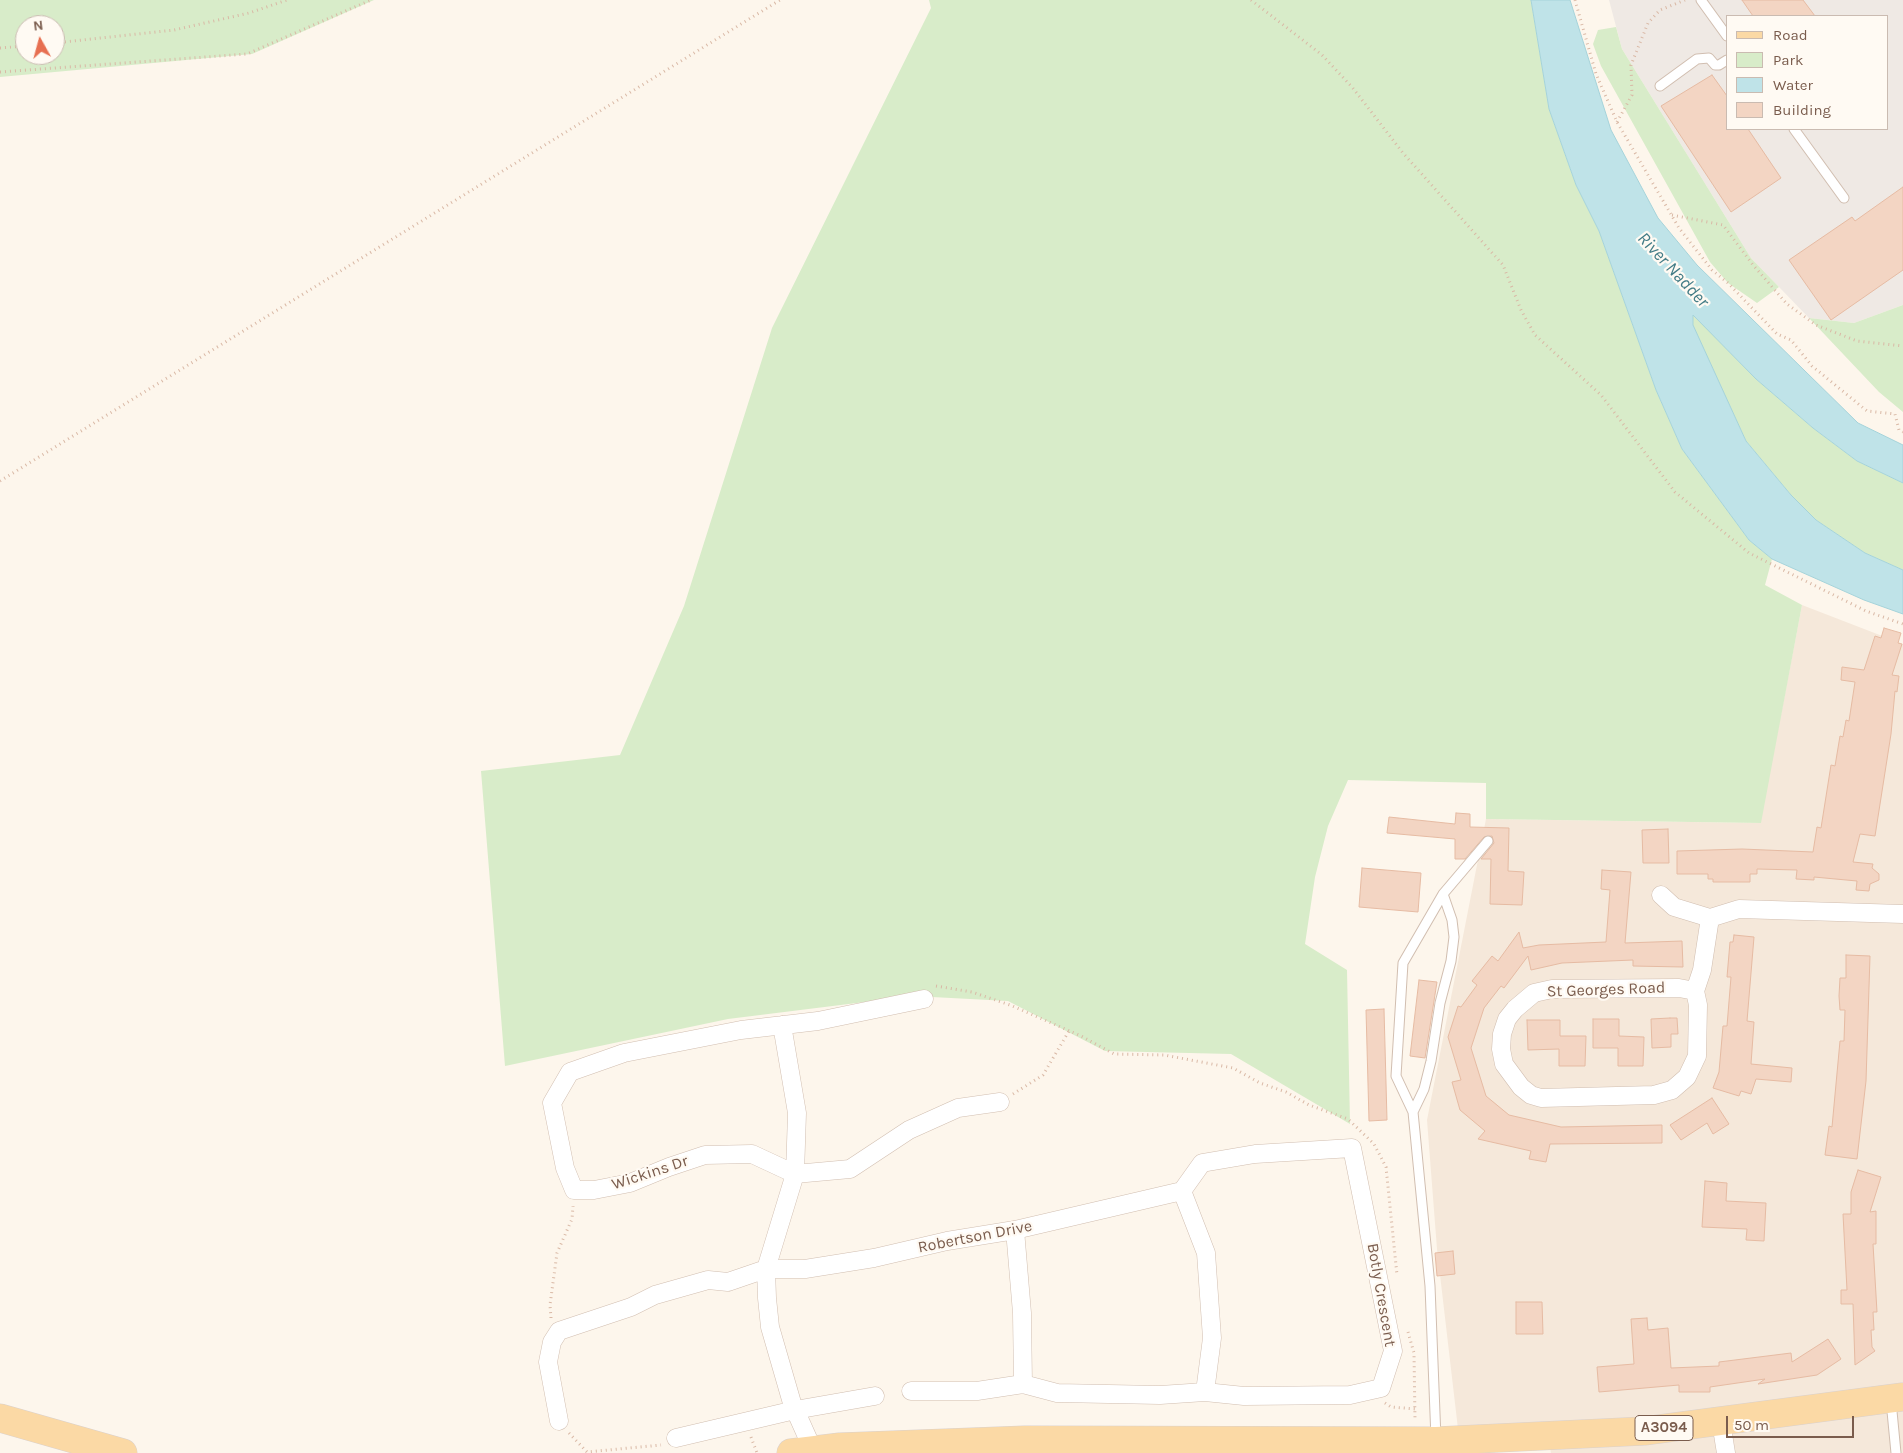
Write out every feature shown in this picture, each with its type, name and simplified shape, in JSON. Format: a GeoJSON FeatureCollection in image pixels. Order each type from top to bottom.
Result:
{"type":"FeatureCollection","features":[{"type":"Feature","properties":{"kind":"main road","name":"A3094"},"geometry":{"type":"LineString","coordinates":[[802,1452],[840,1447],[1367,1447],[1436,1441],[1644,1430],[1897,1399]]}},
{"type":"Feature","properties":{"kind":"main road"},"geometry":{"type":"LineString","coordinates":[[0,1418],[124,1453]]}},
{"type":"Feature","properties":{"kind":"street"},"geometry":{"type":"LineString","coordinates":[[1661,895],[1674,907],[1710,918],[1739,909],[1903,914]]}},
{"type":"Feature","properties":{"kind":"street","name":"St Georges Road"},"geometry":{"type":"LineString","coordinates":[[1695,991],[1679,988],[1552,989],[1534,993],[1515,1008],[1507,1019],[1502,1034],[1501,1049],[1504,1064],[1521,1087],[1531,1095],[1541,1098],[1654,1095],[1672,1090],[1687,1077],[1696,1056],[1698,1005],[1695,991],[1702,970],[1710,918]]}},
{"type":"Feature","properties":{"kind":"street"},"geometry":{"type":"LineString","coordinates":[[574,1190],[565,1168],[552,1103],[570,1072],[624,1053],[741,1030],[818,1020],[924,999]]}},
{"type":"Feature","properties":{"kind":"street"},"geometry":{"type":"LineString","coordinates":[[782,1025],[797,1113],[795,1174],[766,1270],[770,1327],[795,1410],[802,1452]]}},
{"type":"Feature","properties":{"kind":"street"},"geometry":{"type":"LineString","coordinates":[[795,1174],[850,1169],[909,1130],[958,1108],[1000,1102]]}},
{"type":"Feature","properties":{"kind":"street","name":"Botly Crescent"},"geometry":{"type":"LineString","coordinates":[[1023,1384],[1056,1393],[1160,1395],[1205,1392],[1244,1396],[1350,1395],[1381,1388],[1393,1350],[1352,1148],[1254,1154],[1202,1163],[1182,1191]]}},
{"type":"Feature","properties":{"kind":"street","name":"Wickins Dr"},"geometry":{"type":"LineString","coordinates":[[574,1190],[594,1190],[630,1183],[669,1166],[706,1156],[752,1154],[795,1174]]}},
{"type":"Feature","properties":{"kind":"street"},"geometry":{"type":"LineString","coordinates":[[1182,1191],[1206,1253],[1212,1338],[1205,1392]]}},
{"type":"Feature","properties":{"kind":"street","name":"Robertson Drive"},"geometry":{"type":"LineString","coordinates":[[552,1342],[559,1331],[631,1307],[655,1295],[708,1280],[728,1282],[766,1270],[814,1268],[874,1258],[947,1241],[1015,1230],[1182,1191]]}},
{"type":"Feature","properties":{"kind":"street"},"geometry":{"type":"LineString","coordinates":[[911,1391],[976,1391],[1023,1384],[1022,1313],[1015,1230]]}},
{"type":"Feature","properties":{"kind":"street"},"geometry":{"type":"LineString","coordinates":[[552,1342],[548,1362],[559,1422]]}},
{"type":"Feature","properties":{"kind":"street"},"geometry":{"type":"LineString","coordinates":[[676,1438],[795,1410],[875,1396]]}},
{"type":"Feature","properties":{"kind":"street"},"geometry":{"type":"LineString","coordinates":[[1721,1422],[1726,1453]]}},
{"type":"Feature","properties":{"kind":"lane"},"geometry":{"type":"LineString","coordinates":[[1700,0],[1726,35]]}},
{"type":"Feature","properties":{"kind":"lane"},"geometry":{"type":"LineString","coordinates":[[1660,86],[1697,59],[1709,58],[1715,65],[1726,61]]}},
{"type":"Feature","properties":{"kind":"lane"},"geometry":{"type":"LineString","coordinates":[[1795,130],[1844,198]]}},
{"type":"Feature","properties":{"kind":"lane"},"geometry":{"type":"LineString","coordinates":[[1436,1441],[1430,1286],[1414,1112],[1396,1076],[1403,963],[1443,894],[1488,842]]}},
{"type":"Feature","properties":{"kind":"lane"},"geometry":{"type":"LineString","coordinates":[[1414,1112],[1424,1089],[1431,1061],[1440,1003],[1451,960],[1454,937],[1452,920],[1443,894]]}},
{"type":"Feature","properties":{"kind":"lane"},"geometry":{"type":"LineString","coordinates":[[1896,1453],[1897,1399]]}},
{"type":"Feature","properties":{"kind":"path"},"geometry":{"type":"LineString","coordinates":[[65,42],[174,30],[249,13],[287,0]]}},
{"type":"Feature","properties":{"kind":"path"},"geometry":{"type":"LineString","coordinates":[[0,72],[247,54],[372,0]]}},
{"type":"Feature","properties":{"kind":"path"},"geometry":{"type":"LineString","coordinates":[[0,481],[780,0]]}},
{"type":"Feature","properties":{"kind":"path"},"geometry":{"type":"LineString","coordinates":[[1251,0],[1322,54],[1352,87],[1403,153],[1433,184],[1503,265],[1521,310],[1535,335],[1601,395],[1676,492],[1749,553],[1866,611],[1903,624]]}},
{"type":"Feature","properties":{"kind":"path"},"geometry":{"type":"LineString","coordinates":[[1575,0],[1596,74],[1617,122],[1671,215],[1712,270],[1728,283],[1777,334],[1791,340],[1812,366],[1867,411],[1895,414],[1899,430],[1903,432]]}},
{"type":"Feature","properties":{"kind":"path"},"geometry":{"type":"LineString","coordinates":[[1617,122],[1632,95],[1631,65],[1648,23],[1660,10],[1684,0]]}},
{"type":"Feature","properties":{"kind":"path"},"geometry":{"type":"LineString","coordinates":[[0,48],[15,47]]}},
{"type":"Feature","properties":{"kind":"path"},"geometry":{"type":"LineString","coordinates":[[1671,215],[1724,225],[1753,265],[1787,304],[1816,325],[1857,341],[1903,346]]}},
{"type":"Feature","properties":{"kind":"path"},"geometry":{"type":"LineString","coordinates":[[1000,1102],[1043,1075],[1070,1031]]}},
{"type":"Feature","properties":{"kind":"path"},"geometry":{"type":"LineString","coordinates":[[552,1342],[550,1305],[557,1253],[572,1219],[574,1190]]}},
{"type":"Feature","properties":{"kind":"shaded area"},"geometry":{"type":"Polygon","coordinates":[[[1609,0],[1903,0],[1903,305],[1854,323],[1809,318],[1751,258],[1622,49],[1609,0]]]}},
{"type":"Feature","properties":{"kind":"shaded area"},"geometry":{"type":"Polygon","coordinates":[[[1802,605],[1903,644],[1903,1453],[1551,1453],[1546,1427],[1458,1429],[1437,1249],[1427,1120],[1486,819],[1760,823],[1802,605]]]}},
{"type":"Feature","properties":{"kind":"green space"},"geometry":{"type":"Polygon","coordinates":[[[0,0],[374,0],[252,54],[0,77],[0,0]]]}},
{"type":"Feature","properties":{"kind":"green space"},"geometry":{"type":"Polygon","coordinates":[[[929,0],[1531,0],[1549,109],[1576,185],[1599,231],[1656,390],[1682,449],[1749,540],[1772,559],[1765,585],[1802,605],[1761,823],[1486,819],[1486,783],[1348,780],[1328,826],[1315,877],[1305,944],[1347,970],[1350,1124],[1231,1054],[1105,1051],[1008,1001],[913,996],[728,1019],[505,1066],[481,771],[620,755],[684,606],[772,328],[931,8],[929,0]]]}},
{"type":"Feature","properties":{"kind":"green space"},"geometry":{"type":"Polygon","coordinates":[[[1616,27],[1622,49],[1751,258],[1779,287],[1757,303],[1728,283],[1710,262],[1601,66],[1593,44],[1598,30],[1616,27]]]}},
{"type":"Feature","properties":{"kind":"green space"},"geometry":{"type":"Polygon","coordinates":[[[1903,305],[1903,412],[1879,392],[1809,318],[1854,323],[1903,305]]]}},
{"type":"Feature","properties":{"kind":"green space"},"geometry":{"type":"Polygon","coordinates":[[[1693,314],[1756,379],[1813,428],[1857,461],[1903,483],[1903,570],[1865,553],[1816,520],[1791,495],[1746,441],[1692,325],[1693,314]]]}},
{"type":"Feature","properties":{"kind":"water","name":"River Nadder"},"geometry":{"type":"Polygon","coordinates":[[[1531,0],[1570,0],[1611,130],[1658,218],[1697,265],[1858,423],[1903,445],[1903,483],[1857,461],[1813,428],[1756,379],[1693,315],[1693,325],[1746,441],[1791,495],[1816,520],[1865,553],[1903,570],[1903,614],[1864,600],[1772,559],[1749,540],[1682,449],[1656,390],[1599,231],[1576,185],[1549,109],[1531,0]]]}},
{"type":"Feature","properties":{"kind":"building"},"geometry":{"type":"Polygon","coordinates":[[[1742,0],[1803,0],[1814,15],[1752,15],[1742,0]]]}},
{"type":"Feature","properties":{"kind":"building"},"geometry":{"type":"Polygon","coordinates":[[[1712,75],[1726,95],[1726,130],[1749,130],[1781,178],[1731,212],[1661,106],[1712,75]]]}},
{"type":"Feature","properties":{"kind":"building"},"geometry":{"type":"Polygon","coordinates":[[[1903,187],[1903,270],[1831,320],[1789,260],[1852,217],[1855,221],[1903,187]]]}},
{"type":"Feature","properties":{"kind":"building"},"geometry":{"type":"Polygon","coordinates":[[[1884,628],[1901,633],[1898,643],[1902,644],[1892,675],[1899,676],[1897,692],[1895,691],[1891,734],[1875,836],[1860,834],[1853,862],[1873,864],[1872,868],[1879,874],[1879,880],[1870,884],[1869,891],[1856,890],[1857,881],[1814,877],[1814,880],[1796,879],[1797,870],[1757,869],[1757,874],[1750,874],[1750,882],[1713,882],[1713,879],[1708,879],[1708,874],[1677,874],[1677,851],[1742,849],[1813,852],[1817,827],[1821,828],[1831,765],[1835,766],[1840,736],[1843,737],[1846,720],[1849,721],[1855,682],[1841,680],[1842,667],[1864,670],[1875,636],[1881,638],[1884,628]]]}},
{"type":"Feature","properties":{"kind":"building"},"geometry":{"type":"Polygon","coordinates":[[[1456,813],[1470,814],[1470,827],[1509,828],[1508,871],[1524,872],[1522,905],[1490,904],[1491,859],[1481,859],[1494,843],[1492,836],[1484,837],[1465,859],[1455,859],[1455,839],[1387,833],[1389,817],[1455,824],[1456,813]]]}},
{"type":"Feature","properties":{"kind":"building"},"geometry":{"type":"Polygon","coordinates":[[[1668,829],[1669,863],[1643,863],[1642,830],[1668,829]]]}},
{"type":"Feature","properties":{"kind":"building"},"geometry":{"type":"Polygon","coordinates":[[[1362,868],[1421,873],[1418,912],[1359,907],[1362,868]]]}},
{"type":"Feature","properties":{"kind":"building"},"geometry":{"type":"Polygon","coordinates":[[[1602,870],[1631,872],[1625,943],[1682,941],[1683,967],[1633,966],[1633,960],[1562,963],[1531,970],[1528,956],[1504,988],[1501,986],[1484,1008],[1471,1048],[1486,1096],[1509,1115],[1561,1127],[1662,1125],[1662,1143],[1550,1144],[1546,1162],[1529,1159],[1531,1151],[1478,1139],[1485,1131],[1460,1110],[1452,1082],[1461,1080],[1448,1037],[1458,1006],[1461,1007],[1477,985],[1472,981],[1492,956],[1498,961],[1519,932],[1523,948],[1539,945],[1606,942],[1610,890],[1601,889],[1602,870]]]}},
{"type":"Feature","properties":{"kind":"building"},"geometry":{"type":"Polygon","coordinates":[[[1734,935],[1754,937],[1747,1021],[1754,1022],[1751,1064],[1792,1068],[1791,1082],[1756,1079],[1751,1094],[1741,1091],[1739,1096],[1713,1088],[1719,1072],[1723,1026],[1727,1026],[1731,977],[1727,977],[1730,942],[1733,942],[1734,935]]]}},
{"type":"Feature","properties":{"kind":"building"},"geometry":{"type":"Polygon","coordinates":[[[1846,955],[1870,956],[1866,1081],[1857,1159],[1825,1155],[1829,1126],[1832,1127],[1840,1041],[1844,1041],[1845,1010],[1840,1010],[1839,996],[1840,978],[1846,978],[1846,955]]]}},
{"type":"Feature","properties":{"kind":"building"},"geometry":{"type":"Polygon","coordinates":[[[1419,980],[1437,982],[1425,1058],[1410,1056],[1419,980]]]}},
{"type":"Feature","properties":{"kind":"building"},"geometry":{"type":"Polygon","coordinates":[[[1384,1009],[1387,1120],[1369,1121],[1366,1010],[1384,1009]]]}},
{"type":"Feature","properties":{"kind":"building"},"geometry":{"type":"Polygon","coordinates":[[[1677,1018],[1678,1034],[1671,1034],[1671,1047],[1652,1048],[1651,1019],[1677,1018]]]}},
{"type":"Feature","properties":{"kind":"building"},"geometry":{"type":"Polygon","coordinates":[[[1593,1019],[1619,1019],[1619,1036],[1644,1037],[1643,1066],[1618,1066],[1618,1048],[1593,1048],[1593,1019]]]}},
{"type":"Feature","properties":{"kind":"building"},"geometry":{"type":"Polygon","coordinates":[[[1527,1020],[1560,1020],[1560,1036],[1586,1036],[1585,1066],[1559,1066],[1559,1049],[1528,1050],[1527,1020]]]}},
{"type":"Feature","properties":{"kind":"building"},"geometry":{"type":"Polygon","coordinates":[[[1712,1098],[1729,1124],[1713,1134],[1707,1123],[1681,1140],[1670,1125],[1712,1098]]]}},
{"type":"Feature","properties":{"kind":"building"},"geometry":{"type":"Polygon","coordinates":[[[1858,1170],[1881,1177],[1870,1212],[1876,1211],[1876,1244],[1873,1244],[1877,1312],[1873,1312],[1874,1330],[1871,1330],[1872,1347],[1875,1351],[1855,1365],[1853,1304],[1841,1304],[1841,1290],[1847,1290],[1843,1214],[1851,1214],[1851,1192],[1858,1170]]]}},
{"type":"Feature","properties":{"kind":"building"},"geometry":{"type":"Polygon","coordinates":[[[1705,1181],[1727,1183],[1726,1201],[1766,1203],[1764,1241],[1746,1240],[1747,1229],[1702,1227],[1705,1181]]]}},
{"type":"Feature","properties":{"kind":"building"},"geometry":{"type":"Polygon","coordinates":[[[1453,1251],[1455,1274],[1437,1276],[1435,1253],[1453,1251]]]}},
{"type":"Feature","properties":{"kind":"building"},"geometry":{"type":"Polygon","coordinates":[[[1516,1302],[1542,1302],[1543,1334],[1516,1334],[1516,1302]]]}},
{"type":"Feature","properties":{"kind":"building"},"geometry":{"type":"Polygon","coordinates":[[[1647,1318],[1648,1330],[1668,1328],[1671,1368],[1719,1366],[1719,1362],[1791,1353],[1792,1362],[1828,1339],[1841,1359],[1817,1375],[1758,1384],[1765,1379],[1710,1387],[1710,1392],[1679,1392],[1679,1385],[1599,1392],[1597,1367],[1634,1364],[1631,1319],[1647,1318]]]}}]}
